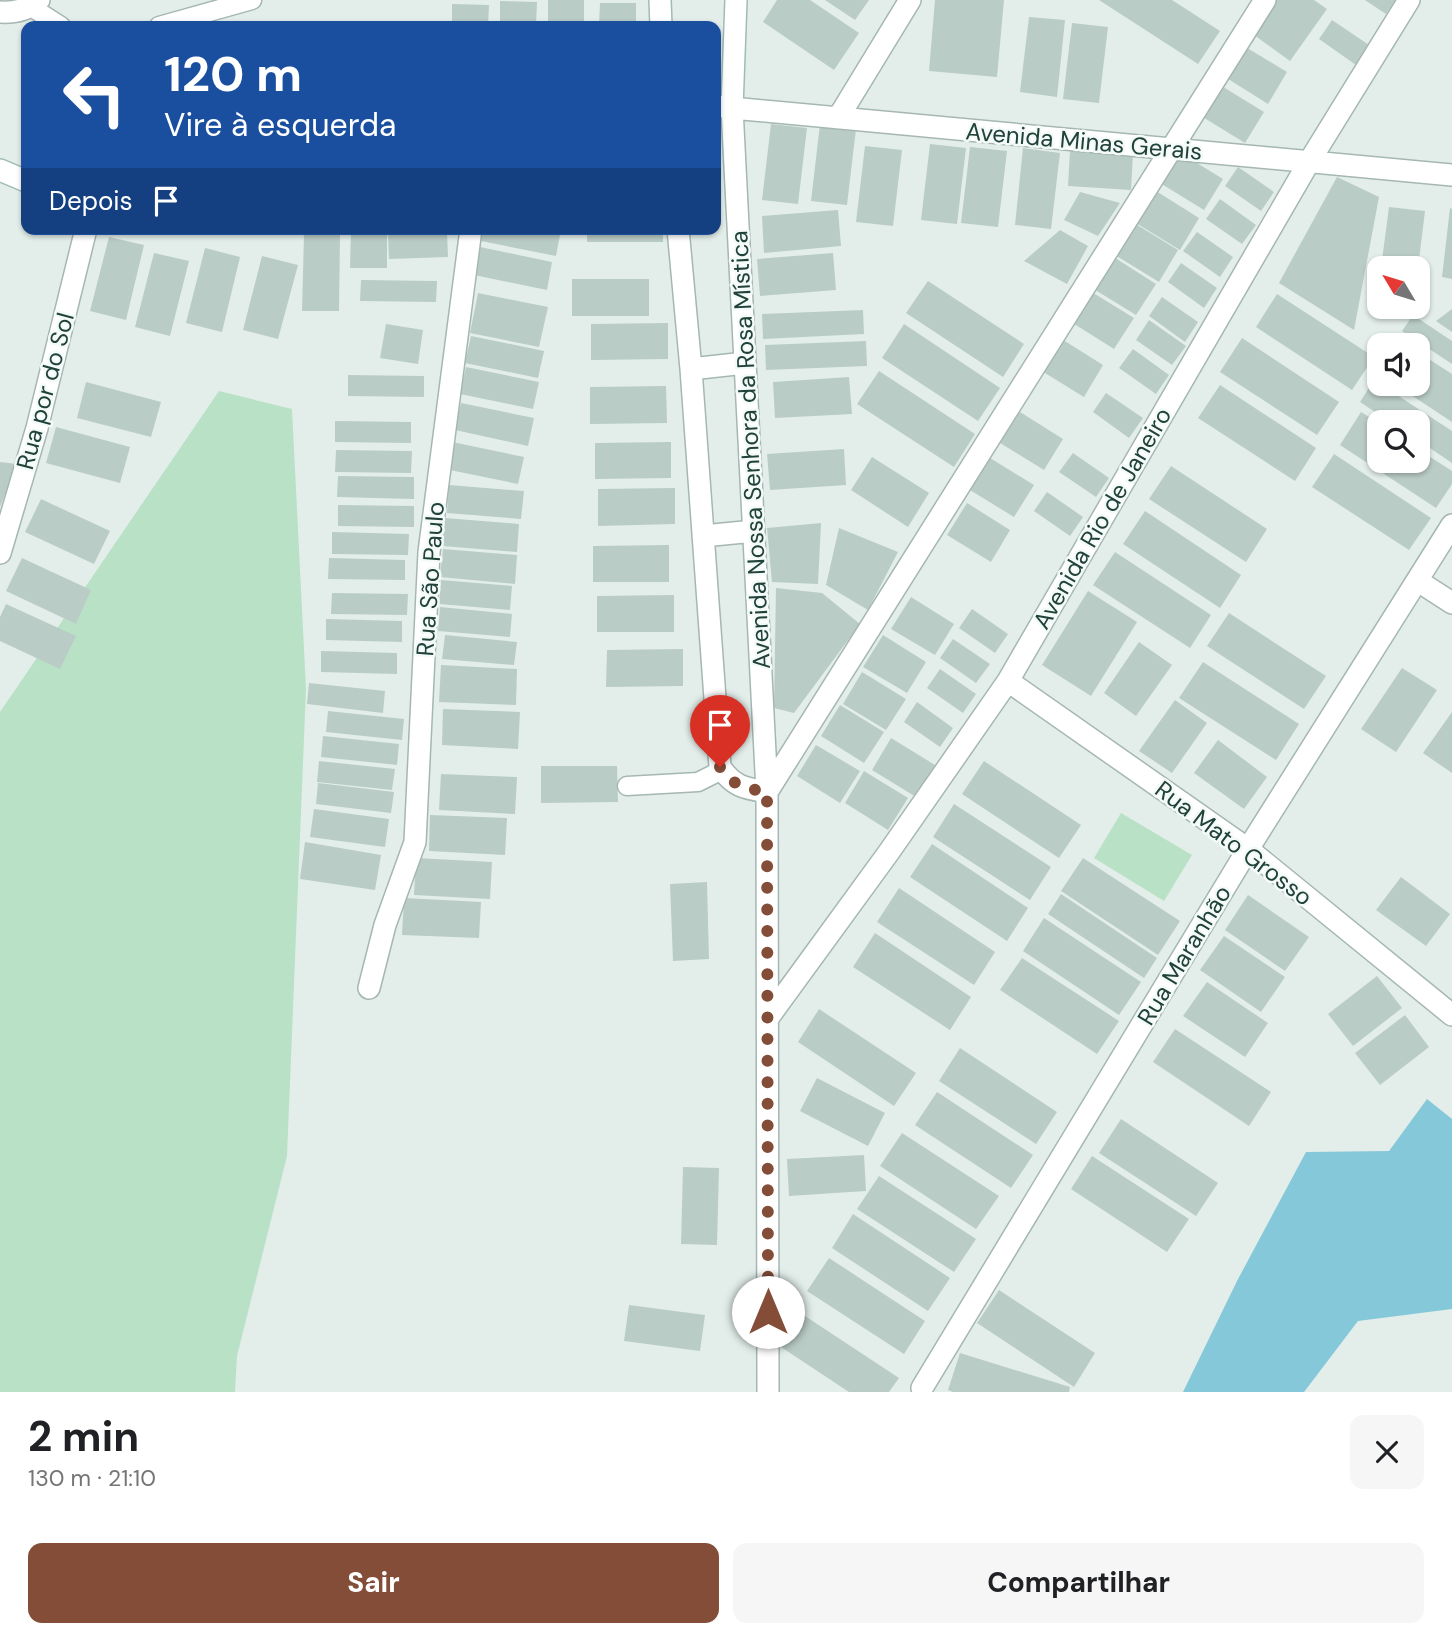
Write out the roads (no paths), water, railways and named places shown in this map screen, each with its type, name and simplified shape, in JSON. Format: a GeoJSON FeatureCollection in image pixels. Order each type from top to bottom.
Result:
{"type":"FeatureCollection","features":[{"type":"Feature","properties":{"kind":"street"},"geometry":{"type":"LineString","coordinates":[[660,0],[662,21]]}},
{"type":"Feature","properties":{"kind":"street","name":"Avenida Nossa Senhora da Rosa Mística"},"geometry":{"type":"LineString","coordinates":[[736,0],[724,107],[745,363],[767,792],[768,1392]]}},
{"type":"Feature","properties":{"kind":"street"},"geometry":{"type":"LineString","coordinates":[[838,118],[911,0]]}},
{"type":"Feature","properties":{"kind":"street"},"geometry":{"type":"LineString","coordinates":[[722,770],[728,779],[741,787],[767,792],[1265,0]]}},
{"type":"Feature","properties":{"kind":"street","name":"Avenida Rio de Janeiro"},"geometry":{"type":"LineString","coordinates":[[768,1018],[889,852],[1008,681],[1309,162],[1409,0]]}},
{"type":"Feature","properties":{"kind":"street"},"geometry":{"type":"LineString","coordinates":[[0,12],[9,13],[35,4]]}},
{"type":"Feature","properties":{"kind":"street","name":"Avenida Minas Gerais"},"geometry":{"type":"LineString","coordinates":[[724,107],[1452,175]]}},
{"type":"Feature","properties":{"kind":"street"},"geometry":{"type":"LineString","coordinates":[[0,170],[21,179]]}},
{"type":"Feature","properties":{"kind":"street","name":"Rua por do Sol"},"geometry":{"type":"LineString","coordinates":[[0,552],[37,428],[85,235]]}},
{"type":"Feature","properties":{"kind":"street","name":"Rua São Paulo"},"geometry":{"type":"LineString","coordinates":[[369,988],[385,925],[415,842],[429,552],[470,235]]}},
{"type":"Feature","properties":{"kind":"street","name":"Avenida Nossa Senhora da Rosa Mística"},"geometry":{"type":"LineString","coordinates":[[679,235],[722,770]]}},
{"type":"Feature","properties":{"kind":"street"},"geometry":{"type":"LineString","coordinates":[[691,369],[745,363]]}},
{"type":"Feature","properties":{"kind":"street","name":"Rua Maranhão"},"geometry":{"type":"LineString","coordinates":[[922,1388],[1248,849],[1452,525]]}},
{"type":"Feature","properties":{"kind":"street"},"geometry":{"type":"LineString","coordinates":[[703,536],[754,531]]}},
{"type":"Feature","properties":{"kind":"street"},"geometry":{"type":"LineString","coordinates":[[1418,581],[1452,603]]}},
{"type":"Feature","properties":{"kind":"street","name":"Rua Mato Grosso"},"geometry":{"type":"LineString","coordinates":[[1008,681],[1248,849],[1452,1015]]}},
{"type":"Feature","properties":{"kind":"lane"},"geometry":{"type":"LineString","coordinates":[[177,21],[252,0]]}},
{"type":"Feature","properties":{"kind":"lane"},"geometry":{"type":"LineString","coordinates":[[35,4],[55,21]]}},
{"type":"Feature","properties":{"kind":"lane"},"geometry":{"type":"LineString","coordinates":[[627,786],[698,782],[722,770]]}},
{"type":"Feature","properties":{"kind":"water"},"geometry":{"type":"Polygon","coordinates":[[[1427,1099],[1452,1119],[1452,1309],[1358,1321],[1304,1392],[1183,1392],[1237,1281],[1306,1152],[1389,1151],[1427,1099]]]}}]}
